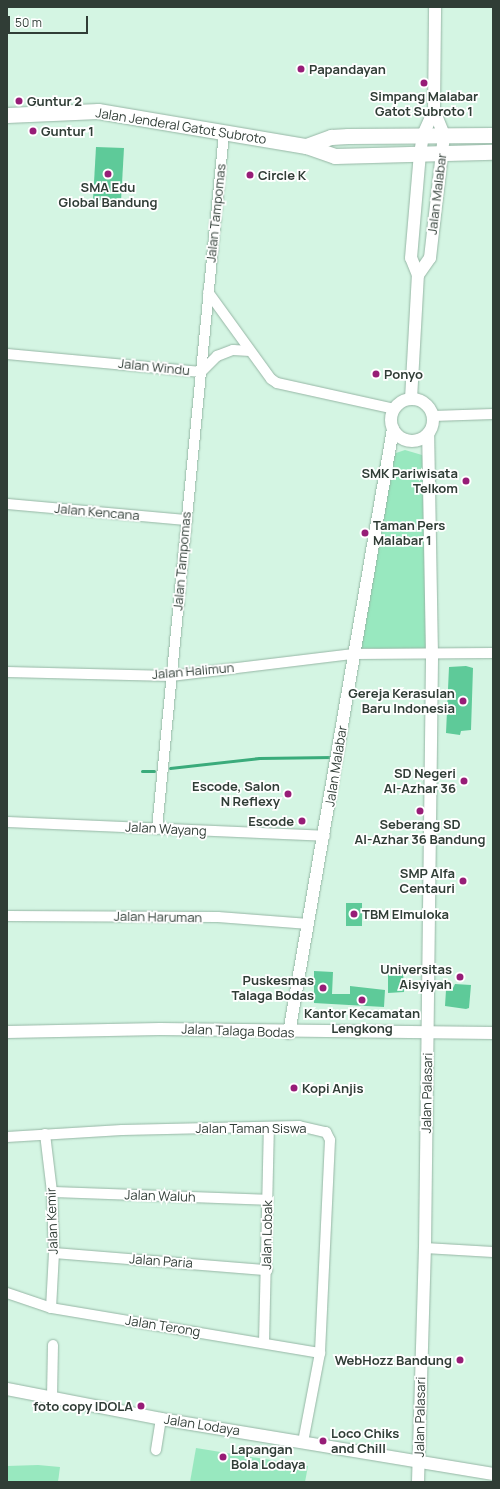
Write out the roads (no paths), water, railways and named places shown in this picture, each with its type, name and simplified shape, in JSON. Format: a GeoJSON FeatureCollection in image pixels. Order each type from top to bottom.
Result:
{"type":"FeatureCollection","features":[{"type":"Feature","properties":{"kind":"main road","name":"Jalan Jenderal Gatot Subroto"},"geometry":{"type":"LineString","coordinates":[[7,115],[98,111],[306,146],[334,156],[493,152]]}},
{"type":"Feature","properties":{"kind":"main road","name":"Jalan Jenderal Gatot Subroto"},"geometry":{"type":"LineString","coordinates":[[306,146],[331,137],[493,135]]}},
{"type":"Feature","properties":{"kind":"street","name":"Jalan Malabar"},"geometry":{"type":"LineString","coordinates":[[418,275],[430,258],[444,135],[434,110],[435,7]]}},
{"type":"Feature","properties":{"kind":"street","name":"Jalan Malabar"},"geometry":{"type":"LineString","coordinates":[[411,399],[418,275],[411,258],[420,154],[423,135],[434,110]]}},
{"type":"Feature","properties":{"kind":"street","name":"Jalan Tampomas"},"geometry":{"type":"LineString","coordinates":[[157,829],[224,133]]}},
{"type":"Feature","properties":{"kind":"street"},"geometry":{"type":"LineString","coordinates":[[208,292],[250,351],[277,384],[394,409]]}},
{"type":"Feature","properties":{"kind":"street","name":"Jalan Windu"},"geometry":{"type":"LineString","coordinates":[[7,354],[201,372],[217,356],[233,350],[250,351]]}},
{"type":"Feature","properties":{"kind":"street"},"geometry":{"type":"LineString","coordinates":[[428,434],[412,440],[401,437],[393,429],[391,419],[394,409],[401,402],[411,399],[427,406],[432,416],[428,434],[432,656]]}},
{"type":"Feature","properties":{"kind":"street"},"geometry":{"type":"LineString","coordinates":[[432,416],[493,414]]}},
{"type":"Feature","properties":{"kind":"street","name":"Jalan Malabar"},"geometry":{"type":"LineString","coordinates":[[289,1032],[325,836],[354,654],[393,429]]}},
{"type":"Feature","properties":{"kind":"street","name":"Jalan Kencana"},"geometry":{"type":"LineString","coordinates":[[7,504],[186,520]]}},
{"type":"Feature","properties":{"kind":"street","name":"Jalan Halimun"},"geometry":{"type":"LineString","coordinates":[[7,672],[171,676],[354,654],[432,656],[493,653]]}},
{"type":"Feature","properties":{"kind":"street","name":"Jalan Palasari"},"geometry":{"type":"LineString","coordinates":[[418,1482],[425,1248],[432,656]]}},
{"type":"Feature","properties":{"kind":"street","name":"Jalan Wayang"},"geometry":{"type":"LineString","coordinates":[[7,822],[325,836]]}},
{"type":"Feature","properties":{"kind":"street","name":"Jalan Haruman"},"geometry":{"type":"LineString","coordinates":[[7,916],[218,917],[309,924]]}},
{"type":"Feature","properties":{"kind":"street","name":"Jalan Talaga Bodas"},"geometry":{"type":"LineString","coordinates":[[7,1032],[160,1029],[289,1032],[493,1033]]}},
{"type":"Feature","properties":{"kind":"street","name":"Jalan Taman Siswa"},"geometry":{"type":"LineString","coordinates":[[7,1137],[45,1134],[269,1127],[311,1127],[323,1130],[330,1140],[320,1353],[303,1442]]}},
{"type":"Feature","properties":{"kind":"street","name":"Jalan Lobak"},"geometry":{"type":"LineString","coordinates":[[264,1343],[267,1270],[269,1127]]}},
{"type":"Feature","properties":{"kind":"street","name":"Jalan Kemir"},"geometry":{"type":"LineString","coordinates":[[45,1134],[52,1192],[54,1253],[51,1308]]}},
{"type":"Feature","properties":{"kind":"street","name":"Jalan Waluh"},"geometry":{"type":"LineString","coordinates":[[52,1192],[268,1200]]}},
{"type":"Feature","properties":{"kind":"street"},"geometry":{"type":"LineString","coordinates":[[425,1248],[493,1252]]}},
{"type":"Feature","properties":{"kind":"street","name":"Jalan Paria"},"geometry":{"type":"LineString","coordinates":[[54,1253],[267,1270]]}},
{"type":"Feature","properties":{"kind":"street","name":"Jalan Terong"},"geometry":{"type":"LineString","coordinates":[[7,1293],[51,1308],[320,1353]]}},
{"type":"Feature","properties":{"kind":"street"},"geometry":{"type":"LineString","coordinates":[[52,1398],[53,1345]]}},
{"type":"Feature","properties":{"kind":"street","name":"Jalan Lodaya"},"geometry":{"type":"LineString","coordinates":[[7,1389],[160,1418],[493,1474]]}},
{"type":"Feature","properties":{"kind":"street"},"geometry":{"type":"LineString","coordinates":[[156,1450],[160,1418]]}},
{"type":"Feature","properties":{"kind":"waterway"},"geometry":{"type":"LineString","coordinates":[[170,768],[259,758],[333,757]]}},
{"type":"Feature","properties":{"kind":"waterway"},"geometry":{"type":"LineString","coordinates":[[142,771],[154,771]]}},
{"type":"Feature","properties":{"kind":"place","name":"Papandayan"},"geometry":{"type":"Point","coordinates":[301,69]}},
{"type":"Feature","properties":{"kind":"place","name":"Simpang Malabar Gatot Subroto 1"},"geometry":{"type":"Point","coordinates":[424,83]}},
{"type":"Feature","properties":{"kind":"place","name":"Guntur 2"},"geometry":{"type":"Point","coordinates":[19,101]}},
{"type":"Feature","properties":{"kind":"place","name":"Guntur 1"},"geometry":{"type":"Point","coordinates":[33,131]}},
{"type":"Feature","properties":{"kind":"place","name":"SMA Edu Global Bandung"},"geometry":{"type":"Point","coordinates":[108,174]}},
{"type":"Feature","properties":{"kind":"place","name":"Circle K"},"geometry":{"type":"Point","coordinates":[250,175]}},
{"type":"Feature","properties":{"kind":"place","name":"Ponyo"},"geometry":{"type":"Point","coordinates":[376,374]}},
{"type":"Feature","properties":{"kind":"place","name":"SMK Pariwisata Telkom"},"geometry":{"type":"Point","coordinates":[466,481]}},
{"type":"Feature","properties":{"kind":"place","name":"Taman Pers Malabar 1"},"geometry":{"type":"Point","coordinates":[365,533]}},
{"type":"Feature","properties":{"kind":"place","name":"Gereja Kerasulan Baru Indonesia"},"geometry":{"type":"Point","coordinates":[463,701]}},
{"type":"Feature","properties":{"kind":"place","name":"SD Negeri Al-Azhar 36"},"geometry":{"type":"Point","coordinates":[464,781]}},
{"type":"Feature","properties":{"kind":"place","name":"Escode, Salon N Reflexy"},"geometry":{"type":"Point","coordinates":[288,794]}},
{"type":"Feature","properties":{"kind":"place","name":"Seberang SD Al-Azhar 36 Bandung"},"geometry":{"type":"Point","coordinates":[420,811]}},
{"type":"Feature","properties":{"kind":"place","name":"Escode"},"geometry":{"type":"Point","coordinates":[302,821]}},
{"type":"Feature","properties":{"kind":"place","name":"SMP Alfa Centauri"},"geometry":{"type":"Point","coordinates":[463,881]}},
{"type":"Feature","properties":{"kind":"place","name":"TBM Elmuloka"},"geometry":{"type":"Point","coordinates":[354,914]}},
{"type":"Feature","properties":{"kind":"place","name":"Universitas Aisyiyah"},"geometry":{"type":"Point","coordinates":[460,977]}},
{"type":"Feature","properties":{"kind":"place","name":"Puskesmas Talaga Bodas"},"geometry":{"type":"Point","coordinates":[323,988]}},
{"type":"Feature","properties":{"kind":"place","name":"Kantor Kecamatan Lengkong"},"geometry":{"type":"Point","coordinates":[362,1000]}},
{"type":"Feature","properties":{"kind":"place","name":"Kopi Anjis"},"geometry":{"type":"Point","coordinates":[294,1088]}},
{"type":"Feature","properties":{"kind":"place","name":"WebHozz Bandung"},"geometry":{"type":"Point","coordinates":[460,1360]}},
{"type":"Feature","properties":{"kind":"place","name":"foto copy IDOLA"},"geometry":{"type":"Point","coordinates":[141,1406]}},
{"type":"Feature","properties":{"kind":"place","name":"Loco Chiks and Chill"},"geometry":{"type":"Point","coordinates":[323,1441]}},
{"type":"Feature","properties":{"kind":"place","name":"Lapangan Bola Lodaya"},"geometry":{"type":"Point","coordinates":[223,1457]}}]}
